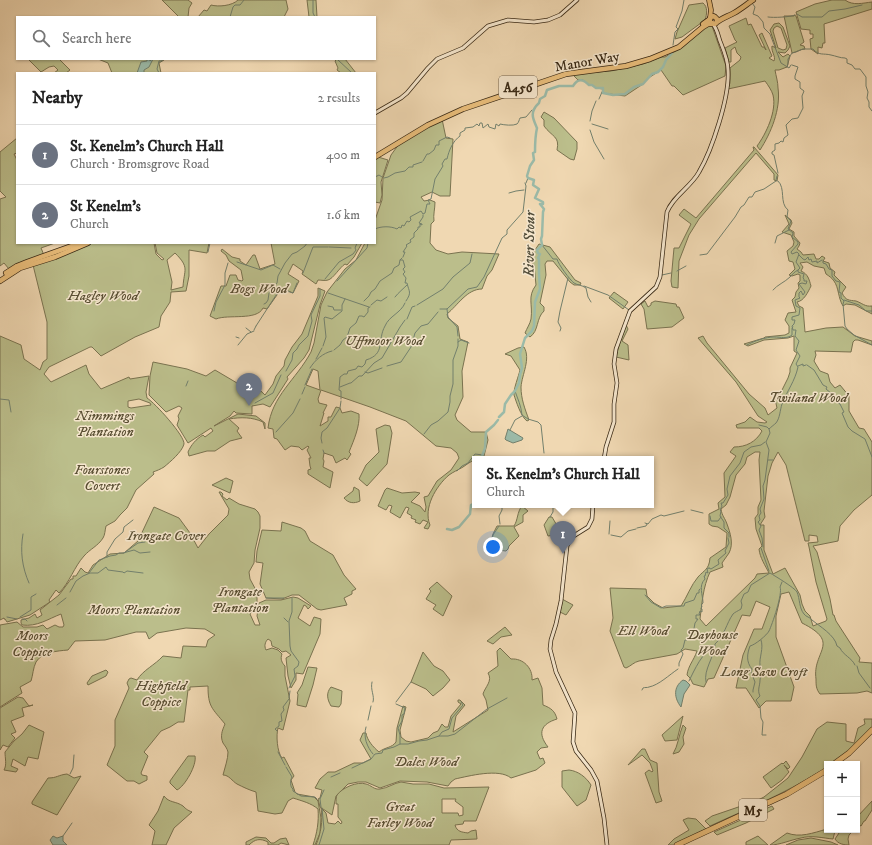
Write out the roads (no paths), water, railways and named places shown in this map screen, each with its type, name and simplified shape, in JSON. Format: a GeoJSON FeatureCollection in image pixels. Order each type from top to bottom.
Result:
{"type":"FeatureCollection","features":[{"type":"Feature","properties":{"kind":"highway","name":"Manor Way"},"geometry":{"type":"LineString","coordinates":[[376,155],[417,131],[452,113],[566,74],[626,66],[650,60],[679,47],[703,27],[751,0]]}},
{"type":"Feature","properties":{"kind":"highway"},"geometry":{"type":"LineString","coordinates":[[0,279],[17,266],[77,244]]}},
{"type":"Feature","properties":{"kind":"highway"},"geometry":{"type":"LineString","coordinates":[[0,279],[20,268],[54,257],[86,244]]}},
{"type":"Feature","properties":{"kind":"highway"},"geometry":{"type":"LineString","coordinates":[[838,761],[849,753],[872,730]]}},
{"type":"Feature","properties":{"kind":"highway"},"geometry":{"type":"LineString","coordinates":[[842,761],[872,734]]}},
{"type":"Feature","properties":{"kind":"highway","name":"M5"},"geometry":{"type":"LineString","coordinates":[[677,845],[787,794],[824,772]]}},
{"type":"Feature","properties":{"kind":"highway","name":"M5"},"geometry":{"type":"LineString","coordinates":[[682,845],[786,798],[824,775]]}},
{"type":"Feature","properties":{"kind":"main road"},"geometry":{"type":"LineString","coordinates":[[376,112],[407,93],[437,59],[465,47],[488,26],[508,20],[534,22],[548,20],[560,14],[577,0]]}},
{"type":"Feature","properties":{"kind":"main road"},"geometry":{"type":"LineString","coordinates":[[604,456],[614,422],[614,404],[617,383],[615,358],[622,331],[632,309],[652,293],[658,285],[666,212],[672,203],[690,185],[699,173],[712,141],[723,106],[728,83],[727,58],[714,20],[710,0]]}},
{"type":"Feature","properties":{"kind":"main road"},"geometry":{"type":"LineString","coordinates":[[593,508],[592,519],[588,527],[572,537],[567,546],[561,601],[550,649],[556,672],[575,714],[573,742],[576,751],[591,770],[597,781],[604,818],[607,845]]}},
{"type":"Feature","properties":{"kind":"waterway"},"geometry":{"type":"LineString","coordinates":[[230,16],[233,7],[235,5],[240,5],[244,0]]}},
{"type":"Feature","properties":{"kind":"waterway"},"geometry":{"type":"LineString","coordinates":[[313,0],[313,13],[314,16]]}},
{"type":"Feature","properties":{"kind":"waterway"},"geometry":{"type":"LineString","coordinates":[[673,45],[675,32],[678,29],[676,27],[682,11],[684,0]]}},
{"type":"Feature","properties":{"kind":"waterway"},"geometry":{"type":"LineString","coordinates":[[752,3],[755,7],[753,14],[758,16],[763,22],[764,28],[770,34],[781,63],[789,68],[791,65]]}},
{"type":"Feature","properties":{"kind":"waterway"},"geometry":{"type":"LineString","coordinates":[[797,14],[802,17],[822,17],[829,11],[862,5]]}},
{"type":"Feature","properties":{"kind":"waterway"},"geometry":{"type":"LineString","coordinates":[[768,17],[795,15]]}},
{"type":"Feature","properties":{"kind":"waterway"},"geometry":{"type":"LineString","coordinates":[[787,67],[788,59],[792,53],[803,49],[813,49],[819,53],[847,59],[847,63],[852,65],[855,69],[860,69],[866,77],[868,92],[867,98],[869,107],[872,111]]}},
{"type":"Feature","properties":{"kind":"waterway","name":"River Stour"},"geometry":{"type":"LineString","coordinates":[[499,417],[504,412],[505,404],[519,383],[522,368],[520,354],[525,338],[532,331],[534,326],[535,302],[540,289],[538,258],[540,254],[537,250],[542,245],[541,239],[544,209],[540,204],[543,204],[543,202],[535,198],[539,189],[533,185],[534,180],[528,178],[527,176],[530,166],[534,160],[533,153],[535,152],[537,128],[533,119],[534,109],[539,103],[540,99],[545,96],[547,90],[559,86],[573,86],[581,80],[596,88],[603,88],[603,93],[613,95],[625,94],[634,87],[643,84],[652,74],[658,72],[672,53]]}},
{"type":"Feature","properties":{"kind":"waterway"},"geometry":{"type":"LineString","coordinates":[[158,72],[157,69],[159,61],[162,60]]}},
{"type":"Feature","properties":{"kind":"waterway"},"geometry":{"type":"LineString","coordinates":[[338,60],[351,72]]}},
{"type":"Feature","properties":{"kind":"waterway"},"geometry":{"type":"LineString","coordinates":[[778,173],[774,155],[772,154],[775,150],[775,144],[781,141],[783,142],[784,138],[788,135],[786,125],[792,119],[798,118],[803,108],[802,96],[804,91],[800,88],[800,82],[795,79],[798,67],[792,65]]}},
{"type":"Feature","properties":{"kind":"waterway","name":"River Stour"},"geometry":{"type":"LineString","coordinates":[[599,99],[602,92]]}},
{"type":"Feature","properties":{"kind":"waterway"},"geometry":{"type":"LineString","coordinates":[[590,121],[596,101]]}},
{"type":"Feature","properties":{"kind":"waterway"},"geometry":{"type":"LineString","coordinates":[[376,229],[380,227],[401,228],[402,225],[404,226],[407,221],[409,222],[411,220],[410,217],[421,211],[423,214],[425,213],[427,204],[430,204],[428,200],[431,199],[435,179],[443,166],[442,164],[445,159],[447,159],[453,143],[460,136],[460,133],[465,130],[465,128],[473,127],[477,124],[479,126],[480,123],[482,123],[483,128],[488,124],[489,127],[495,129],[496,124],[499,126],[500,124],[515,125],[518,123],[520,118],[526,117],[532,110]]}},
{"type":"Feature","properties":{"kind":"waterway"},"geometry":{"type":"LineString","coordinates":[[592,124],[608,129]]}},
{"type":"Feature","properties":{"kind":"waterway"},"geometry":{"type":"LineString","coordinates":[[590,130],[594,142],[604,159]]}},
{"type":"Feature","properties":{"kind":"waterway"},"geometry":{"type":"LineString","coordinates":[[423,161],[427,154],[434,150],[436,145],[439,145],[439,141],[447,137],[450,138]]}},
{"type":"Feature","properties":{"kind":"waterway"},"geometry":{"type":"LineString","coordinates":[[384,178],[395,173],[405,171],[409,167],[413,167],[413,165],[422,162]]}},
{"type":"Feature","properties":{"kind":"waterway"},"geometry":{"type":"LineString","coordinates":[[376,176],[379,175],[382,177]]}},
{"type":"Feature","properties":{"kind":"waterway"},"geometry":{"type":"LineString","coordinates":[[777,176],[777,181]]}},
{"type":"Feature","properties":{"kind":"waterway","name":"River Stour"},"geometry":{"type":"LineString","coordinates":[[526,183],[528,178]]}},
{"type":"Feature","properties":{"kind":"waterway"},"geometry":{"type":"LineString","coordinates":[[700,255],[707,254],[749,197],[752,197],[755,192],[764,189],[776,181]]}},
{"type":"Feature","properties":{"kind":"waterway"},"geometry":{"type":"LineString","coordinates":[[759,425],[769,429],[776,423],[782,404],[797,372],[798,367],[796,364],[800,356],[796,350],[799,341],[795,336],[796,330],[793,330],[792,326],[795,320],[792,320],[792,317],[799,315],[800,308],[796,306],[795,300],[800,298],[799,293],[801,291],[803,295],[805,292],[799,284],[806,284],[807,281],[804,281],[804,274],[798,272],[800,268],[796,262],[799,254],[797,252],[792,254],[791,252],[798,242],[792,237],[793,233],[788,229],[791,221],[787,217],[788,210],[785,207],[782,188],[778,181]]}},
{"type":"Feature","properties":{"kind":"waterway"},"geometry":{"type":"LineString","coordinates":[[440,309],[447,309],[468,289],[477,287],[484,277],[502,238],[507,234],[507,230],[523,212],[526,186],[525,183]]}},
{"type":"Feature","properties":{"kind":"waterway"},"geometry":{"type":"LineString","coordinates":[[509,193],[524,190]]}},
{"type":"Feature","properties":{"kind":"waterway"},"geometry":{"type":"LineString","coordinates":[[403,257],[405,252],[403,252],[407,246],[406,245],[411,242],[410,240],[414,237],[414,233],[418,227],[420,227],[420,224],[422,225],[419,223],[423,215]]}},
{"type":"Feature","properties":{"kind":"waterway"},"geometry":{"type":"LineString","coordinates":[[775,243],[777,236],[789,230]]}},
{"type":"Feature","properties":{"kind":"waterway"},"geometry":{"type":"LineString","coordinates":[[208,252],[210,244]]}},
{"type":"Feature","properties":{"kind":"waterway"},"geometry":{"type":"LineString","coordinates":[[264,304],[268,300],[269,293],[277,283],[278,276],[285,263],[292,254],[297,252],[306,244]]}},
{"type":"Feature","properties":{"kind":"waterway"},"geometry":{"type":"LineString","coordinates":[[325,279],[339,262],[353,254],[356,250],[357,244]]}},
{"type":"Feature","properties":{"kind":"waterway"},"geometry":{"type":"LineString","coordinates":[[337,281],[367,248],[368,244]]}},
{"type":"Feature","properties":{"kind":"waterway"},"geometry":{"type":"LineString","coordinates":[[542,245],[553,259],[557,259],[567,275],[575,284],[586,288],[591,302]]}},
{"type":"Feature","properties":{"kind":"waterway"},"geometry":{"type":"LineString","coordinates":[[303,273],[313,247],[328,247]]}},
{"type":"Feature","properties":{"kind":"waterway"},"geometry":{"type":"LineString","coordinates":[[329,247],[351,248]]}},
{"type":"Feature","properties":{"kind":"waterway"},"geometry":{"type":"LineString","coordinates":[[417,305],[443,289],[453,277],[470,263],[472,254]]}},
{"type":"Feature","properties":{"kind":"waterway"},"geometry":{"type":"LineString","coordinates":[[799,255],[805,260],[808,257],[812,262],[817,261],[817,263],[822,260]]}},
{"type":"Feature","properties":{"kind":"waterway"},"geometry":{"type":"LineString","coordinates":[[402,258],[400,260],[403,260],[405,267],[403,269],[405,272],[403,274],[406,278],[405,283],[407,283],[410,292],[406,301]]}},
{"type":"Feature","properties":{"kind":"waterway"},"geometry":{"type":"LineString","coordinates":[[364,301],[380,281],[392,273],[394,268],[399,265],[400,260]]}},
{"type":"Feature","properties":{"kind":"waterway"},"geometry":{"type":"LineString","coordinates":[[823,261],[823,263],[832,270],[832,276],[836,281],[840,282],[839,292],[841,293],[841,298],[844,301],[845,326],[854,335],[872,345]]}},
{"type":"Feature","properties":{"kind":"waterway"},"geometry":{"type":"LineString","coordinates":[[237,262],[261,270],[273,265],[280,269]]}},
{"type":"Feature","properties":{"kind":"waterway"},"geometry":{"type":"LineString","coordinates":[[214,311],[216,302],[225,285],[225,273],[228,263]]}},
{"type":"Feature","properties":{"kind":"waterway"},"geometry":{"type":"LineString","coordinates":[[677,271],[686,266]]}},
{"type":"Feature","properties":{"kind":"waterway"},"geometry":{"type":"LineString","coordinates":[[773,290],[798,270]]}},
{"type":"Feature","properties":{"kind":"waterway"},"geometry":{"type":"LineString","coordinates":[[662,275],[671,273]]}},
{"type":"Feature","properties":{"kind":"waterway"},"geometry":{"type":"LineString","coordinates":[[560,331],[561,328],[558,322],[568,278]]}},
{"type":"Feature","properties":{"kind":"waterway"},"geometry":{"type":"LineString","coordinates":[[256,326],[280,289],[293,293],[297,283]]}},
{"type":"Feature","properties":{"kind":"waterway"},"geometry":{"type":"LineString","coordinates":[[395,297],[407,285]]}},
{"type":"Feature","properties":{"kind":"waterway"},"geometry":{"type":"LineString","coordinates":[[584,286],[608,295],[629,310]]}},
{"type":"Feature","properties":{"kind":"waterway"},"geometry":{"type":"LineString","coordinates":[[286,371],[292,360],[293,353],[308,336],[312,321],[311,315],[320,296],[320,289]]}},
{"type":"Feature","properties":{"kind":"waterway"},"geometry":{"type":"LineString","coordinates":[[328,293],[369,307]]}},
{"type":"Feature","properties":{"kind":"waterway"},"geometry":{"type":"LineString","coordinates":[[371,305],[377,300],[381,301],[387,297]]}},
{"type":"Feature","properties":{"kind":"waterway"},"geometry":{"type":"LineString","coordinates":[[323,346],[326,337],[324,318],[332,319],[342,311],[342,305],[345,299]]}},
{"type":"Feature","properties":{"kind":"waterway"},"geometry":{"type":"LineString","coordinates":[[844,300],[859,305],[866,311],[872,311]]}},
{"type":"Feature","properties":{"kind":"waterway"},"geometry":{"type":"LineString","coordinates":[[341,397],[341,391],[339,390],[340,377],[347,374],[348,371],[356,369],[358,366],[362,367],[366,360],[376,354],[379,350],[383,331],[387,323],[405,303]]}},
{"type":"Feature","properties":{"kind":"waterway"},"geometry":{"type":"LineString","coordinates":[[328,306],[333,307],[334,310],[341,310]]}},
{"type":"Feature","properties":{"kind":"waterway"},"geometry":{"type":"LineString","coordinates":[[407,319],[412,307],[415,306]]}},
{"type":"Feature","properties":{"kind":"waterway"},"geometry":{"type":"LineString","coordinates":[[334,350],[347,337],[350,328],[356,323],[359,316],[364,317],[368,312],[368,308],[370,307]]}},
{"type":"Feature","properties":{"kind":"waterway"},"geometry":{"type":"LineString","coordinates":[[447,309],[448,317],[457,327],[458,336]]}},
{"type":"Feature","properties":{"kind":"waterway"},"geometry":{"type":"LineString","coordinates":[[387,366],[401,362],[411,347],[415,333],[421,326],[428,324],[438,312]]}},
{"type":"Feature","properties":{"kind":"waterway"},"geometry":{"type":"LineString","coordinates":[[340,387],[351,383],[359,376],[362,376],[374,363],[382,358],[405,320]]}},
{"type":"Feature","properties":{"kind":"waterway"},"geometry":{"type":"LineString","coordinates":[[254,330],[256,326]]}},
{"type":"Feature","properties":{"kind":"waterway"},"geometry":{"type":"LineString","coordinates":[[747,345],[767,338],[790,336],[792,335],[793,327]]}},
{"type":"Feature","properties":{"kind":"waterway"},"geometry":{"type":"LineString","coordinates":[[246,328],[251,332]]}},
{"type":"Feature","properties":{"kind":"waterway"},"geometry":{"type":"LineString","coordinates":[[238,345],[247,334],[254,331]]}},
{"type":"Feature","properties":{"kind":"waterway"},"geometry":{"type":"LineString","coordinates":[[424,434],[431,425],[448,412],[453,384],[453,360],[458,346],[458,339]]}},
{"type":"Feature","properties":{"kind":"waterway"},"geometry":{"type":"LineString","coordinates":[[458,342],[461,340],[469,343]]}},
{"type":"Feature","properties":{"kind":"waterway"},"geometry":{"type":"LineString","coordinates":[[316,359],[322,348]]}},
{"type":"Feature","properties":{"kind":"waterway"},"geometry":{"type":"LineString","coordinates":[[310,368],[314,362],[325,353],[332,351]]}},
{"type":"Feature","properties":{"kind":"waterway"},"geometry":{"type":"LineString","coordinates":[[798,366],[803,364],[803,366],[806,365]]}},
{"type":"Feature","properties":{"kind":"waterway"},"geometry":{"type":"LineString","coordinates":[[807,365],[814,370],[823,385],[827,387],[826,389],[837,398],[838,403],[844,412],[842,413],[848,427],[865,439],[872,457]]}},
{"type":"Feature","properties":{"kind":"waterway"},"geometry":{"type":"LineString","coordinates":[[365,372],[368,373],[382,368]]}},
{"type":"Feature","properties":{"kind":"waterway"},"geometry":{"type":"LineString","coordinates":[[305,385],[312,369]]}},
{"type":"Feature","properties":{"kind":"waterway"},"geometry":{"type":"LineString","coordinates":[[255,403],[273,393],[281,375]]}},
{"type":"Feature","properties":{"kind":"waterway"},"geometry":{"type":"LineString","coordinates":[[186,386],[188,381]]}},
{"type":"Feature","properties":{"kind":"waterway"},"geometry":{"type":"LineString","coordinates":[[302,394],[305,387]]}},
{"type":"Feature","properties":{"kind":"waterway"},"geometry":{"type":"LineString","coordinates":[[515,391],[522,415],[528,419],[538,422],[541,425],[544,453]]}},
{"type":"Feature","properties":{"kind":"waterway"},"geometry":{"type":"LineString","coordinates":[[0,399],[9,400],[11,412]]}},
{"type":"Feature","properties":{"kind":"waterway"},"geometry":{"type":"LineString","coordinates":[[276,432],[293,413],[300,399]]}},
{"type":"Feature","properties":{"kind":"waterway"},"geometry":{"type":"LineString","coordinates":[[322,443],[322,432],[327,428],[340,408],[341,401]]}},
{"type":"Feature","properties":{"kind":"waterway"},"geometry":{"type":"LineString","coordinates":[[510,430],[515,420],[522,416]]}},
{"type":"Feature","properties":{"kind":"waterway","name":"River Stour"},"geometry":{"type":"LineString","coordinates":[[482,456],[485,448],[486,432],[498,420]]}},
{"type":"Feature","properties":{"kind":"waterway"},"geometry":{"type":"LineString","coordinates":[[763,547],[759,530],[761,526],[758,522],[760,520],[760,509],[764,499],[763,486],[769,450],[766,442],[770,433],[769,429]]}},
{"type":"Feature","properties":{"kind":"waterway"},"geometry":{"type":"LineString","coordinates":[[729,537],[729,533],[724,528],[724,522],[720,516],[720,510],[722,506],[721,503],[723,503],[728,495],[727,489],[730,476],[740,463],[744,452],[751,447],[761,445],[765,442]]}},
{"type":"Feature","properties":{"kind":"waterway"},"geometry":{"type":"LineString","coordinates":[[473,456],[475,454],[483,455]]}},
{"type":"Feature","properties":{"kind":"waterway"},"geometry":{"type":"LineString","coordinates":[[457,471],[468,463],[472,458]]}},
{"type":"Feature","properties":{"kind":"waterway"},"geometry":{"type":"LineString","coordinates":[[768,460],[773,460]]}},
{"type":"Feature","properties":{"kind":"waterway","name":"River Stour"},"geometry":{"type":"LineString","coordinates":[[447,529],[452,530],[459,527],[470,514],[472,504]]}},
{"type":"Feature","properties":{"kind":"waterway"},"geometry":{"type":"LineString","coordinates":[[500,524],[499,516],[502,508]]}},
{"type":"Feature","properties":{"kind":"waterway"},"geometry":{"type":"LineString","coordinates":[[550,517],[553,512],[553,508]]}},
{"type":"Feature","properties":{"kind":"waterway"},"geometry":{"type":"LineString","coordinates":[[691,510],[703,513]]}},
{"type":"Feature","properties":{"kind":"waterway"},"geometry":{"type":"LineString","coordinates":[[645,523],[648,524],[652,519],[661,515],[664,516],[684,511]]}},
{"type":"Feature","properties":{"kind":"waterway"},"geometry":{"type":"LineString","coordinates":[[710,516],[711,521],[718,521],[721,517]]}},
{"type":"Feature","properties":{"kind":"waterway"},"geometry":{"type":"LineString","coordinates":[[107,557],[107,552],[115,539],[123,532],[124,527],[133,520]]}},
{"type":"Feature","properties":{"kind":"waterway"},"geometry":{"type":"LineString","coordinates":[[609,534],[610,521]]}},
{"type":"Feature","properties":{"kind":"waterway"},"geometry":{"type":"LineString","coordinates":[[637,528],[646,526],[647,524]]}},
{"type":"Feature","properties":{"kind":"waterway"},"geometry":{"type":"LineString","coordinates":[[492,540],[493,535],[499,526]]}},
{"type":"Feature","properties":{"kind":"waterway"},"geometry":{"type":"LineString","coordinates":[[611,535],[621,537],[628,531],[636,529]]}},
{"type":"Feature","properties":{"kind":"waterway"},"geometry":{"type":"LineString","coordinates":[[23,534],[22,559],[29,583]]}},
{"type":"Feature","properties":{"kind":"waterway"},"geometry":{"type":"LineString","coordinates":[[709,568],[711,569],[719,564],[718,560],[726,553],[725,551],[729,543],[728,538]]}},
{"type":"Feature","properties":{"kind":"waterway"},"geometry":{"type":"LineString","coordinates":[[124,553],[138,543],[145,542]]}},
{"type":"Feature","properties":{"kind":"waterway"},"geometry":{"type":"LineString","coordinates":[[761,548],[769,571]]}},
{"type":"Feature","properties":{"kind":"waterway"},"geometry":{"type":"LineString","coordinates":[[89,573],[99,560],[110,556],[134,550],[140,553],[150,552]]}},
{"type":"Feature","properties":{"kind":"waterway"},"geometry":{"type":"LineString","coordinates":[[70,592],[76,581],[83,576],[90,573],[98,573],[106,567],[108,570],[124,573],[127,571],[143,573]]}},
{"type":"Feature","properties":{"kind":"waterway"},"geometry":{"type":"LineString","coordinates":[[690,635],[693,634],[695,623],[698,619],[696,619],[696,615],[700,615],[700,611],[702,612],[701,605],[703,603],[701,591],[705,579],[704,576],[706,572],[708,573],[707,569],[709,568]]}},
{"type":"Feature","properties":{"kind":"waterway"},"geometry":{"type":"LineString","coordinates":[[706,682],[706,673],[715,644],[721,637],[733,614],[741,609],[741,601],[744,594],[748,592],[751,585],[770,573],[785,582],[797,592],[801,609],[804,614],[830,635],[836,642],[837,646],[852,660],[855,665]]}},
{"type":"Feature","properties":{"kind":"waterway"},"geometry":{"type":"LineString","coordinates":[[753,692],[755,682],[751,672],[752,669],[748,661],[749,649],[750,646],[761,640],[769,631],[779,602],[780,587],[782,582]]}},
{"type":"Feature","properties":{"kind":"waterway"},"geometry":{"type":"LineString","coordinates":[[645,595],[651,602],[661,608],[666,606],[684,606],[685,603],[694,600],[700,589]]}},
{"type":"Feature","properties":{"kind":"waterway"},"geometry":{"type":"LineString","coordinates":[[20,617],[31,610],[31,597],[36,594]]}},
{"type":"Feature","properties":{"kind":"waterway"},"geometry":{"type":"LineString","coordinates":[[57,605],[66,598]]}},
{"type":"Feature","properties":{"kind":"waterway"},"geometry":{"type":"LineString","coordinates":[[266,598],[284,598]]}},
{"type":"Feature","properties":{"kind":"waterway"},"geometry":{"type":"LineString","coordinates":[[289,688],[295,676],[294,669],[298,666],[299,662],[291,651],[290,646],[289,621],[292,612],[292,598]]}},
{"type":"Feature","properties":{"kind":"waterway"},"geometry":{"type":"LineString","coordinates":[[7,617],[17,619]]}},
{"type":"Feature","properties":{"kind":"waterway"},"geometry":{"type":"LineString","coordinates":[[284,618],[288,622]]}},
{"type":"Feature","properties":{"kind":"waterway"},"geometry":{"type":"LineString","coordinates":[[22,619],[27,621]]}},
{"type":"Feature","properties":{"kind":"waterway"},"geometry":{"type":"LineString","coordinates":[[679,666],[683,654],[681,650],[685,640],[687,640],[688,637]]}},
{"type":"Feature","properties":{"kind":"waterway"},"geometry":{"type":"LineString","coordinates":[[761,640],[760,696],[756,700],[760,706],[761,718],[763,722],[762,735],[766,735]]}},
{"type":"Feature","properties":{"kind":"waterway"},"geometry":{"type":"LineString","coordinates":[[689,681],[703,656],[715,646]]}},
{"type":"Feature","properties":{"kind":"waterway"},"geometry":{"type":"LineString","coordinates":[[857,666],[859,673],[870,688]]}},
{"type":"Feature","properties":{"kind":"waterway"},"geometry":{"type":"LineString","coordinates":[[642,690],[643,688],[664,680],[678,669]]}},
{"type":"Feature","properties":{"kind":"waterway"},"geometry":{"type":"LineString","coordinates":[[372,682],[373,702]]}},
{"type":"Feature","properties":{"kind":"waterway"},"geometry":{"type":"LineString","coordinates":[[396,702],[411,682]]}},
{"type":"Feature","properties":{"kind":"waterway"},"geometry":{"type":"LineString","coordinates":[[289,698],[290,691]]}},
{"type":"Feature","properties":{"kind":"waterway"},"geometry":{"type":"LineString","coordinates":[[352,768],[371,759],[375,754],[382,753],[383,750],[400,744],[408,744],[439,736],[455,734],[487,709],[507,698]]}},
{"type":"Feature","properties":{"kind":"waterway"},"geometry":{"type":"LineString","coordinates":[[277,731],[275,729],[279,726],[279,722],[282,721],[281,714],[284,710],[283,707],[289,699]]}},
{"type":"Feature","properties":{"kind":"waterway"},"geometry":{"type":"LineString","coordinates":[[439,736],[442,732],[449,729],[452,718],[463,705],[461,702]]}},
{"type":"Feature","properties":{"kind":"waterway"},"geometry":{"type":"LineString","coordinates":[[396,704],[405,708],[404,714],[402,715],[402,721],[398,728],[400,744]]}},
{"type":"Feature","properties":{"kind":"waterway"},"geometry":{"type":"LineString","coordinates":[[368,720],[371,706]]}},
{"type":"Feature","properties":{"kind":"waterway"},"geometry":{"type":"LineString","coordinates":[[366,727],[366,742],[373,754]]}},
{"type":"Feature","properties":{"kind":"waterway"},"geometry":{"type":"LineString","coordinates":[[278,752],[285,765]]}},
{"type":"Feature","properties":{"kind":"waterway"},"geometry":{"type":"LineString","coordinates":[[70,774],[73,768],[74,755]]}},
{"type":"Feature","properties":{"kind":"waterway"},"geometry":{"type":"LineString","coordinates":[[286,767],[292,777],[291,787],[293,791],[301,796],[315,797],[317,799]]}},
{"type":"Feature","properties":{"kind":"waterway"},"geometry":{"type":"LineString","coordinates":[[331,777],[340,773]]}},
{"type":"Feature","properties":{"kind":"waterway"},"geometry":{"type":"LineString","coordinates":[[321,807],[320,799],[324,790]]}},
{"type":"Feature","properties":{"kind":"waterway"},"geometry":{"type":"LineString","coordinates":[[319,845],[324,829],[322,808]]}},
{"type":"Feature","properties":{"kind":"waterway"},"geometry":{"type":"LineString","coordinates":[[63,836],[72,823]]}},
{"type":"Feature","properties":{"kind":"place","name":"St Kenelm's"},"geometry":{"type":"Point","coordinates":[249,406]}},
{"type":"Feature","properties":{"kind":"place","name":"St. Kenelm's Church Hall"},"geometry":{"type":"Point","coordinates":[563,554]}},
{"type":"Feature","properties":{"kind":"park label","name":"Bogs Wood"},"geometry":{"type":"Point","coordinates":[259,288]}},
{"type":"Feature","properties":{"kind":"park label","name":"Hagley Wood"},"geometry":{"type":"Point","coordinates":[103,295]}},
{"type":"Feature","properties":{"kind":"park label","name":"Uffmoor Wood"},"geometry":{"type":"Point","coordinates":[384,340]}},
{"type":"Feature","properties":{"kind":"park label","name":"Twiland Wood"},"geometry":{"type":"Point","coordinates":[808,397]}},
{"type":"Feature","properties":{"kind":"park label","name":"Nimmings Plantation"},"geometry":{"type":"Point","coordinates":[105,424]}},
{"type":"Feature","properties":{"kind":"park label","name":"Fourstones Covert"},"geometry":{"type":"Point","coordinates":[102,478]}},
{"type":"Feature","properties":{"kind":"park label","name":"Irongate Cover"},"geometry":{"type":"Point","coordinates":[166,535]}},
{"type":"Feature","properties":{"kind":"park label","name":"Irongate Plantation"},"geometry":{"type":"Point","coordinates":[240,600]}},
{"type":"Feature","properties":{"kind":"park label","name":"Moors Plantation"},"geometry":{"type":"Point","coordinates":[134,609]}},
{"type":"Feature","properties":{"kind":"park label","name":"Ell Wood"},"geometry":{"type":"Point","coordinates":[643,630]}},
{"type":"Feature","properties":{"kind":"park label","name":"Dayhouse Wood"},"geometry":{"type":"Point","coordinates":[712,642]}},
{"type":"Feature","properties":{"kind":"park label","name":"Moors Coppice"},"geometry":{"type":"Point","coordinates":[32,644]}},
{"type":"Feature","properties":{"kind":"park label","name":"Long Saw Croft"},"geometry":{"type":"Point","coordinates":[764,671]}},
{"type":"Feature","properties":{"kind":"park label","name":"Highfield Coppice"},"geometry":{"type":"Point","coordinates":[161,694]}},
{"type":"Feature","properties":{"kind":"park label","name":"Dales Wood"},"geometry":{"type":"Point","coordinates":[426,761]}},
{"type":"Feature","properties":{"kind":"park label","name":"Great Farley Wood"},"geometry":{"type":"Point","coordinates":[400,814]}}]}
